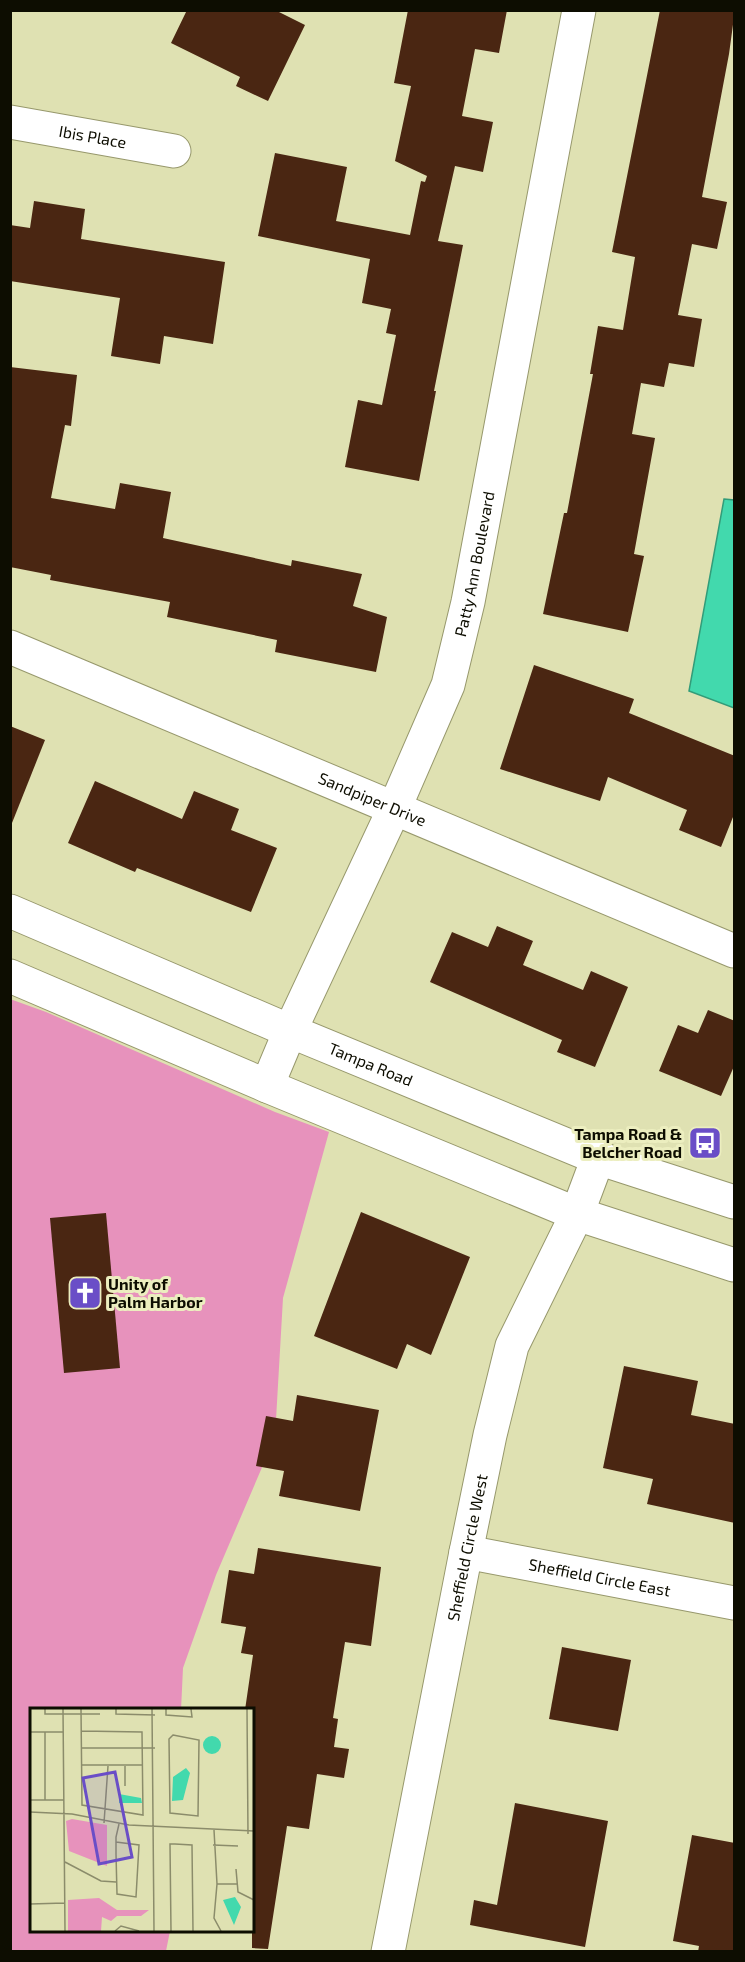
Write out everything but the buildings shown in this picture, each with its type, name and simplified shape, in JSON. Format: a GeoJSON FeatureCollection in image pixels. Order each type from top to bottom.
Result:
{"type":"FeatureCollection","features":[{"type":"Feature","properties":{"kind":"street","name":"Patty Ann Boulevard"},"geometry":{"type":"LineString","coordinates":[[267,1086],[290,1031],[395,807],[448,685],[468,602],[579,10]]}},
{"type":"Feature","properties":{"kind":"street","name":"Ibis Place"},"geometry":{"type":"LineString","coordinates":[[10,122],[174,151]]}},
{"type":"Feature","properties":{"kind":"street","name":"Sandpiper Drive"},"geometry":{"type":"LineString","coordinates":[[10,647],[735,951]]}},
{"type":"Feature","properties":{"kind":"street","name":"Tampa Road"},"geometry":{"type":"LineString","coordinates":[[10,911],[290,1031],[598,1158],[735,1202]]}},
{"type":"Feature","properties":{"kind":"street"},"geometry":{"type":"LineString","coordinates":[[10,976],[267,1086],[578,1214],[735,1265]]}},
{"type":"Feature","properties":{"kind":"street","name":"Sheffield Circle West"},"geometry":{"type":"LineString","coordinates":[[388,1952],[466,1552],[490,1435],[512,1346],[578,1214],[598,1158]]}},
{"type":"Feature","properties":{"kind":"street","name":"Sheffield Circle East"},"geometry":{"type":"LineString","coordinates":[[466,1552],[735,1603]]}},
{"type":"Feature","properties":{"kind":"shaded area"},"geometry":{"type":"Polygon","coordinates":[[[724,499],[734,500],[734,708],[689,691],[724,499]]]}},
{"type":"Feature","properties":{"kind":"shaded area"},"geometry":{"type":"Polygon","coordinates":[[[10,999],[46,1012],[275,1112],[329,1132],[283,1298],[275,1437],[216,1575],[183,1668],[181,1708],[30,1708],[30,1932],[170,1932],[166,1951],[11,1951],[10,999]]]}},
{"type":"Feature","properties":{"kind":"place","name":"Tampa Road & Belcher Road"},"geometry":{"type":"Point","coordinates":[705,1143]}},
{"type":"Feature","properties":{"kind":"place","name":"Unity of Palm Harbor"},"geometry":{"type":"Point","coordinates":[85,1293]}}]}
